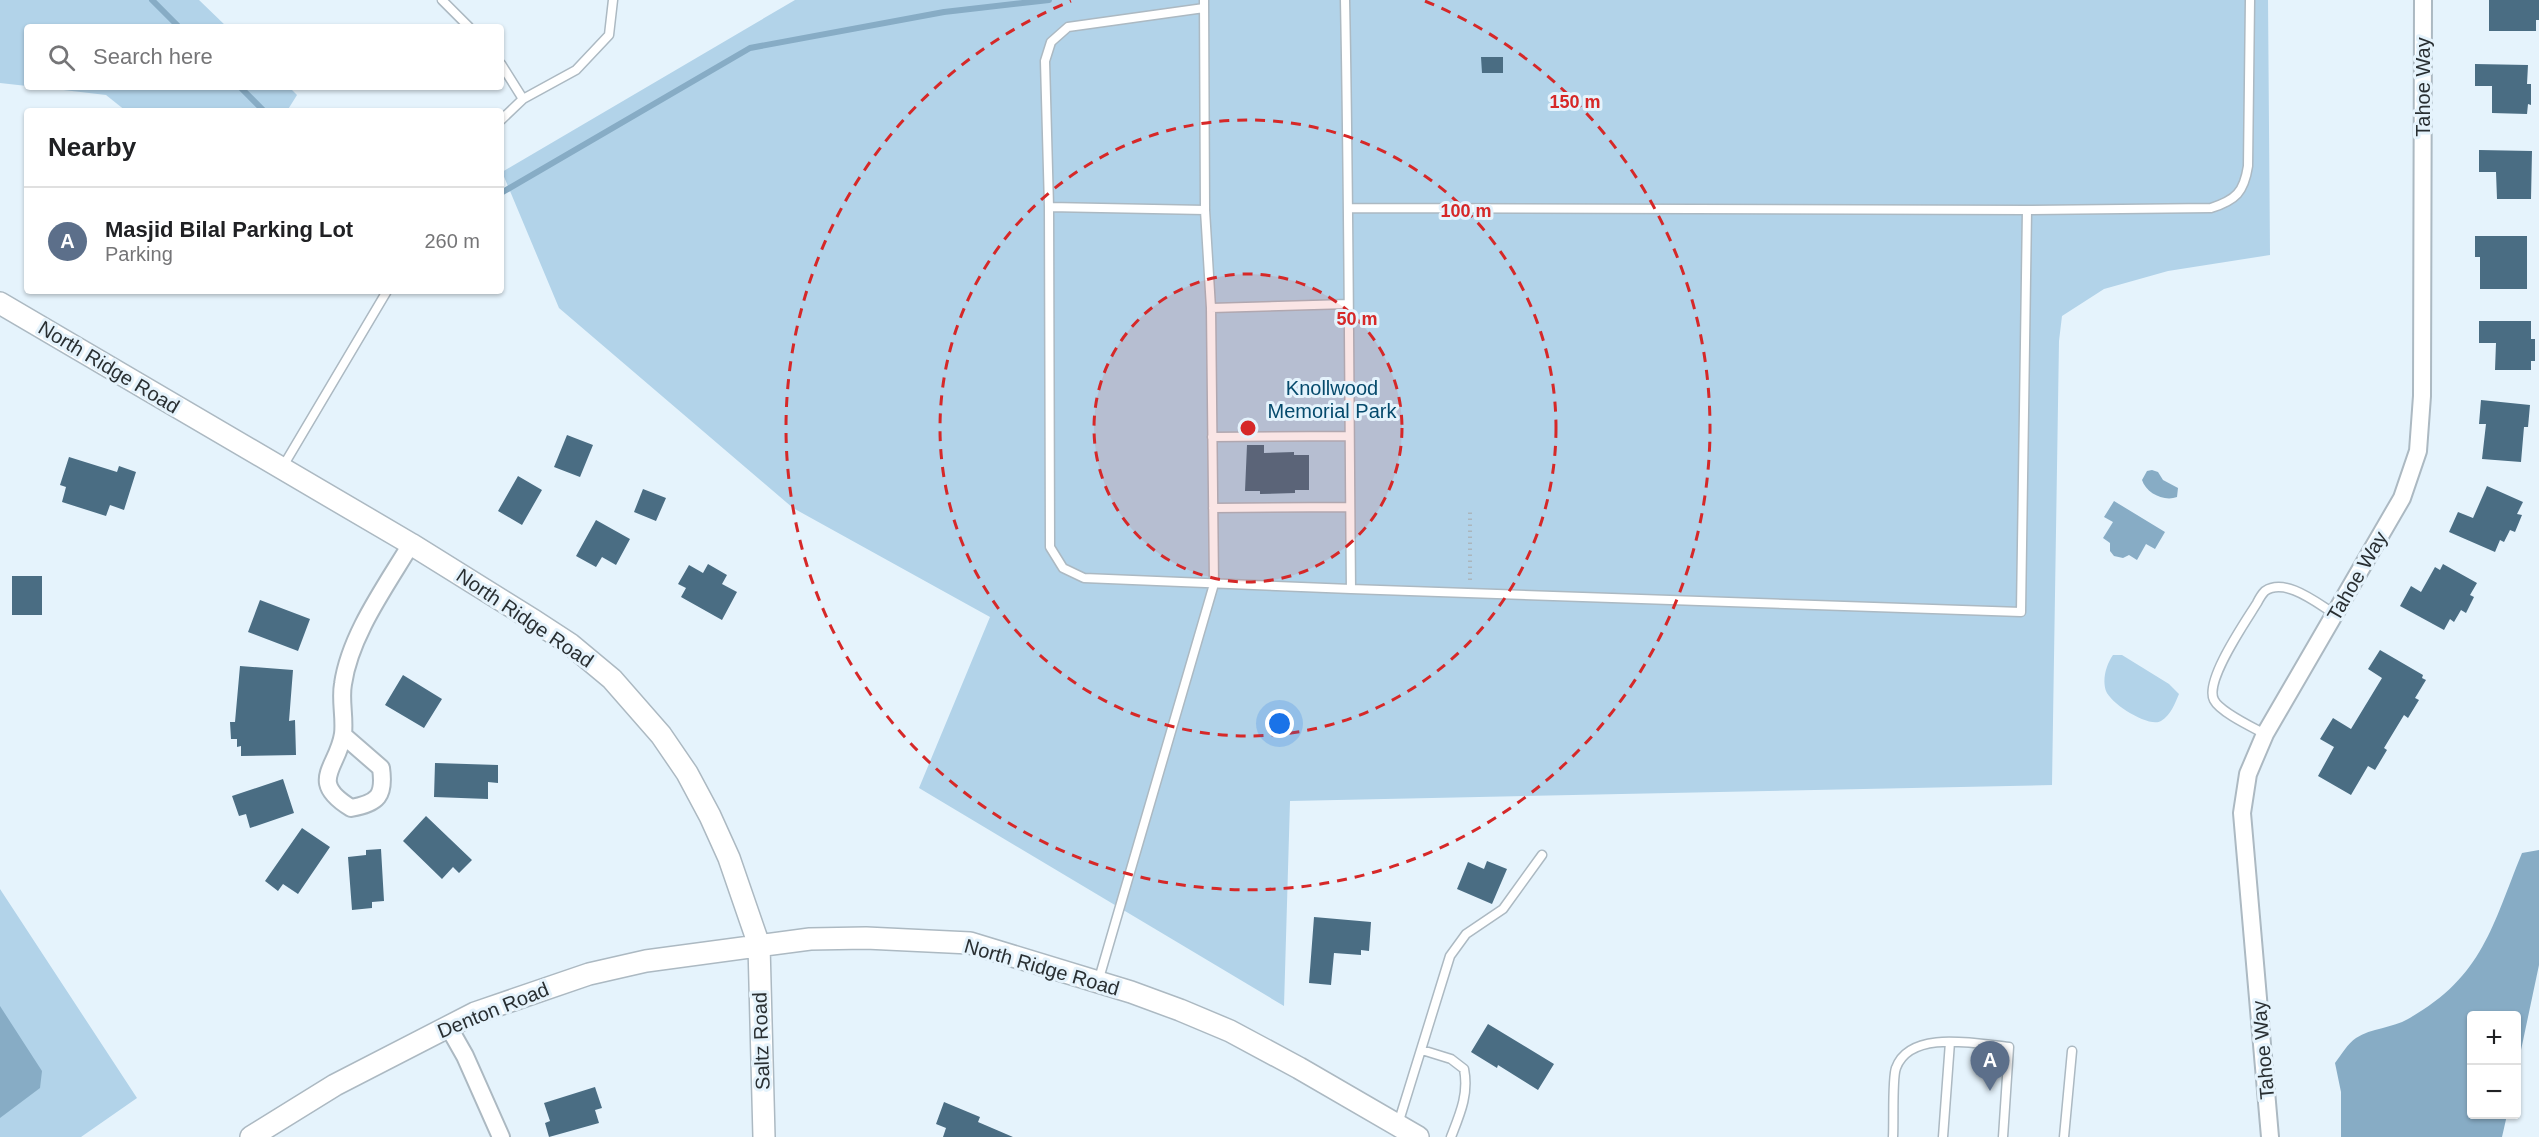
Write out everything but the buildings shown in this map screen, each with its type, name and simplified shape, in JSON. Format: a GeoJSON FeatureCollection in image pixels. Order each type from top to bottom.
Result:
{"type":"FeatureCollection","features":[{"type":"Feature","properties":{"kind":"street","name":"Tahoe Way"},"geometry":{"type":"LineString","coordinates":[[2270,1137],[2242,813],[2248,774],[2265,734],[2402,498],[2412,471],[2421,428],[2423,0]]}},
{"type":"Feature","properties":{"kind":"street","name":"North Ridge Road"},"geometry":{"type":"LineString","coordinates":[[0,303],[411,544],[570,644],[612,679],[662,735],[687,773],[729,858],[759,945],[810,939],[866,938],[970,943],[1098,982],[1180,1010],[1230,1031],[1342,1092],[1418,1137]]}},
{"type":"Feature","properties":{"kind":"street"},"geometry":{"type":"LineString","coordinates":[[343,735],[343,685],[354,645],[411,544]]}},
{"type":"Feature","properties":{"kind":"street","name":"Denton Road"},"geometry":{"type":"LineString","coordinates":[[251,1137],[335,1085],[475,1013],[590,974],[646,961],[759,945]]}},
{"type":"Feature","properties":{"kind":"street","name":"Saltz Road"},"geometry":{"type":"LineString","coordinates":[[759,945],[764,1137]]}},
{"type":"Feature","properties":{"kind":"street"},"geometry":{"type":"LineString","coordinates":[[448,1026],[465,1056],[501,1137]]}},
{"type":"Feature","properties":{"kind":"lane"},"geometry":{"type":"LineString","coordinates":[[442,0],[466,24]]}},
{"type":"Feature","properties":{"kind":"lane"},"geometry":{"type":"LineString","coordinates":[[504,117],[524,99],[576,70],[609,35],[613,0]]}},
{"type":"Feature","properties":{"kind":"lane"},"geometry":{"type":"LineString","coordinates":[[1345,0],[1349,208],[1351,589]]}},
{"type":"Feature","properties":{"kind":"lane"},"geometry":{"type":"LineString","coordinates":[[1349,208],[2027,210],[2195,210],[2211,208],[2230,202],[2246,180],[2250,0]]}},
{"type":"Feature","properties":{"kind":"lane"},"geometry":{"type":"LineString","coordinates":[[1098,982],[1214,584],[1211,308],[1205,210],[1204,4],[1068,27],[1051,42],[1045,61],[1049,207],[1050,547],[1063,568],[1084,578],[1214,584],[1351,589],[2021,612],[2027,210]]}},
{"type":"Feature","properties":{"kind":"lane"},"geometry":{"type":"LineString","coordinates":[[504,69],[524,99]]}},
{"type":"Feature","properties":{"kind":"lane"},"geometry":{"type":"LineString","coordinates":[[1049,207],[1205,210]]}},
{"type":"Feature","properties":{"kind":"lane"},"geometry":{"type":"LineString","coordinates":[[282,469],[385,294]]}},
{"type":"Feature","properties":{"kind":"lane"},"geometry":{"type":"LineString","coordinates":[[1211,308],[1348,304]]}},
{"type":"Feature","properties":{"kind":"lane"},"geometry":{"type":"LineString","coordinates":[[1212,437],[1349,436]]}},
{"type":"Feature","properties":{"kind":"lane"},"geometry":{"type":"LineString","coordinates":[[1213,508],[1350,507]]}},
{"type":"Feature","properties":{"kind":"lane"},"geometry":{"type":"LineString","coordinates":[[2265,734],[2221,708],[2213,699],[2212,686],[2217,672],[2257,603],[2264,592],[2273,588],[2288,588],[2335,614]]}},
{"type":"Feature","properties":{"kind":"lane"},"geometry":{"type":"LineString","coordinates":[[1397,1125],[1450,956],[1466,934],[1503,909],[1542,855]]}},
{"type":"Feature","properties":{"kind":"lane"},"geometry":{"type":"LineString","coordinates":[[1893,1137],[1896,1068],[1909,1050],[1933,1042],[2009,1047],[2003,1137]]}},
{"type":"Feature","properties":{"kind":"lane"},"geometry":{"type":"LineString","coordinates":[[1943,1137],[1950,1042]]}},
{"type":"Feature","properties":{"kind":"lane"},"geometry":{"type":"LineString","coordinates":[[1422,1050],[1452,1059],[1464,1069],[1467,1084],[1464,1104],[1451,1137]]}},
{"type":"Feature","properties":{"kind":"lane"},"geometry":{"type":"LineString","coordinates":[[2064,1137],[2072,1051]]}},
{"type":"Feature","properties":{"kind":"path"},"geometry":{"type":"LineString","coordinates":[[1470,509],[1470,593]]}},
{"type":"Feature","properties":{"kind":"green space"},"geometry":{"type":"Polygon","coordinates":[[[0,0],[199,0],[224,24],[24,24],[24,86],[0,83],[0,0]]]}},
{"type":"Feature","properties":{"kind":"green space","name":"Knollwood Memorial Park"},"geometry":{"type":"Polygon","coordinates":[[[795,0],[2268,0],[2270,255],[2168,271],[2104,289],[2062,316],[2059,341],[2052,785],[1290,801],[1284,1006],[919,788],[990,617],[793,508],[559,308],[504,177],[504,171],[795,0]]]}},
{"type":"Feature","properties":{"kind":"green space"},"geometry":{"type":"Polygon","coordinates":[[[64,90],[292,90],[297,95],[289,108],[122,108],[106,95],[64,90]]]}},
{"type":"Feature","properties":{"kind":"green space"},"geometry":{"type":"Polygon","coordinates":[[[2113,655],[2122,655],[2169,684],[2179,694],[2172,709],[2161,721],[2148,721],[2131,714],[2109,696],[2105,687],[2105,677],[2108,663],[2113,655]]]}},
{"type":"Feature","properties":{"kind":"green space"},"geometry":{"type":"Polygon","coordinates":[[[0,889],[137,1098],[81,1137],[0,1137],[0,889]]]}},
{"type":"Feature","properties":{"kind":"shaded area"},"geometry":{"type":"Polygon","coordinates":[[[2147,471],[2158,472],[2163,480],[2178,488],[2177,497],[2161,497],[2147,489],[2142,480],[2147,471]]]}},
{"type":"Feature","properties":{"kind":"shaded area"},"geometry":{"type":"Polygon","coordinates":[[[2114,501],[2165,532],[2155,549],[2146,544],[2137,560],[2129,555],[2123,558],[2114,556],[2110,551],[2110,543],[2103,538],[2113,522],[2104,517],[2114,501]]]}},
{"type":"Feature","properties":{"kind":"shaded area"},"geometry":{"type":"Polygon","coordinates":[[[2539,850],[2539,965],[2521,1050],[2521,1011],[2467,1011],[2467,1119],[2506,1119],[2502,1137],[2341,1137],[2341,1092],[2335,1063],[2356,1038],[2408,1019],[2433,1003],[2453,986],[2482,948],[2493,927],[2522,853],[2539,850]]]}},
{"type":"Feature","properties":{"kind":"shaded area"},"geometry":{"type":"Polygon","coordinates":[[[0,1006],[42,1071],[40,1088],[0,1118],[0,1006]]]}},
{"type":"Feature","properties":{"kind":"waterway"},"geometry":{"type":"LineString","coordinates":[[152,0],[176,24]]}},
{"type":"Feature","properties":{"kind":"waterway"},"geometry":{"type":"LineString","coordinates":[[504,191],[750,48],[944,12],[1049,0]]}},
{"type":"Feature","properties":{"kind":"waterway"},"geometry":{"type":"LineString","coordinates":[[243,90],[261,108]]}},
{"type":"Feature","properties":{"kind":"place","name":"Masjid Bilal Parking Lot"},"geometry":{"type":"Point","coordinates":[1990,1091]}}]}
